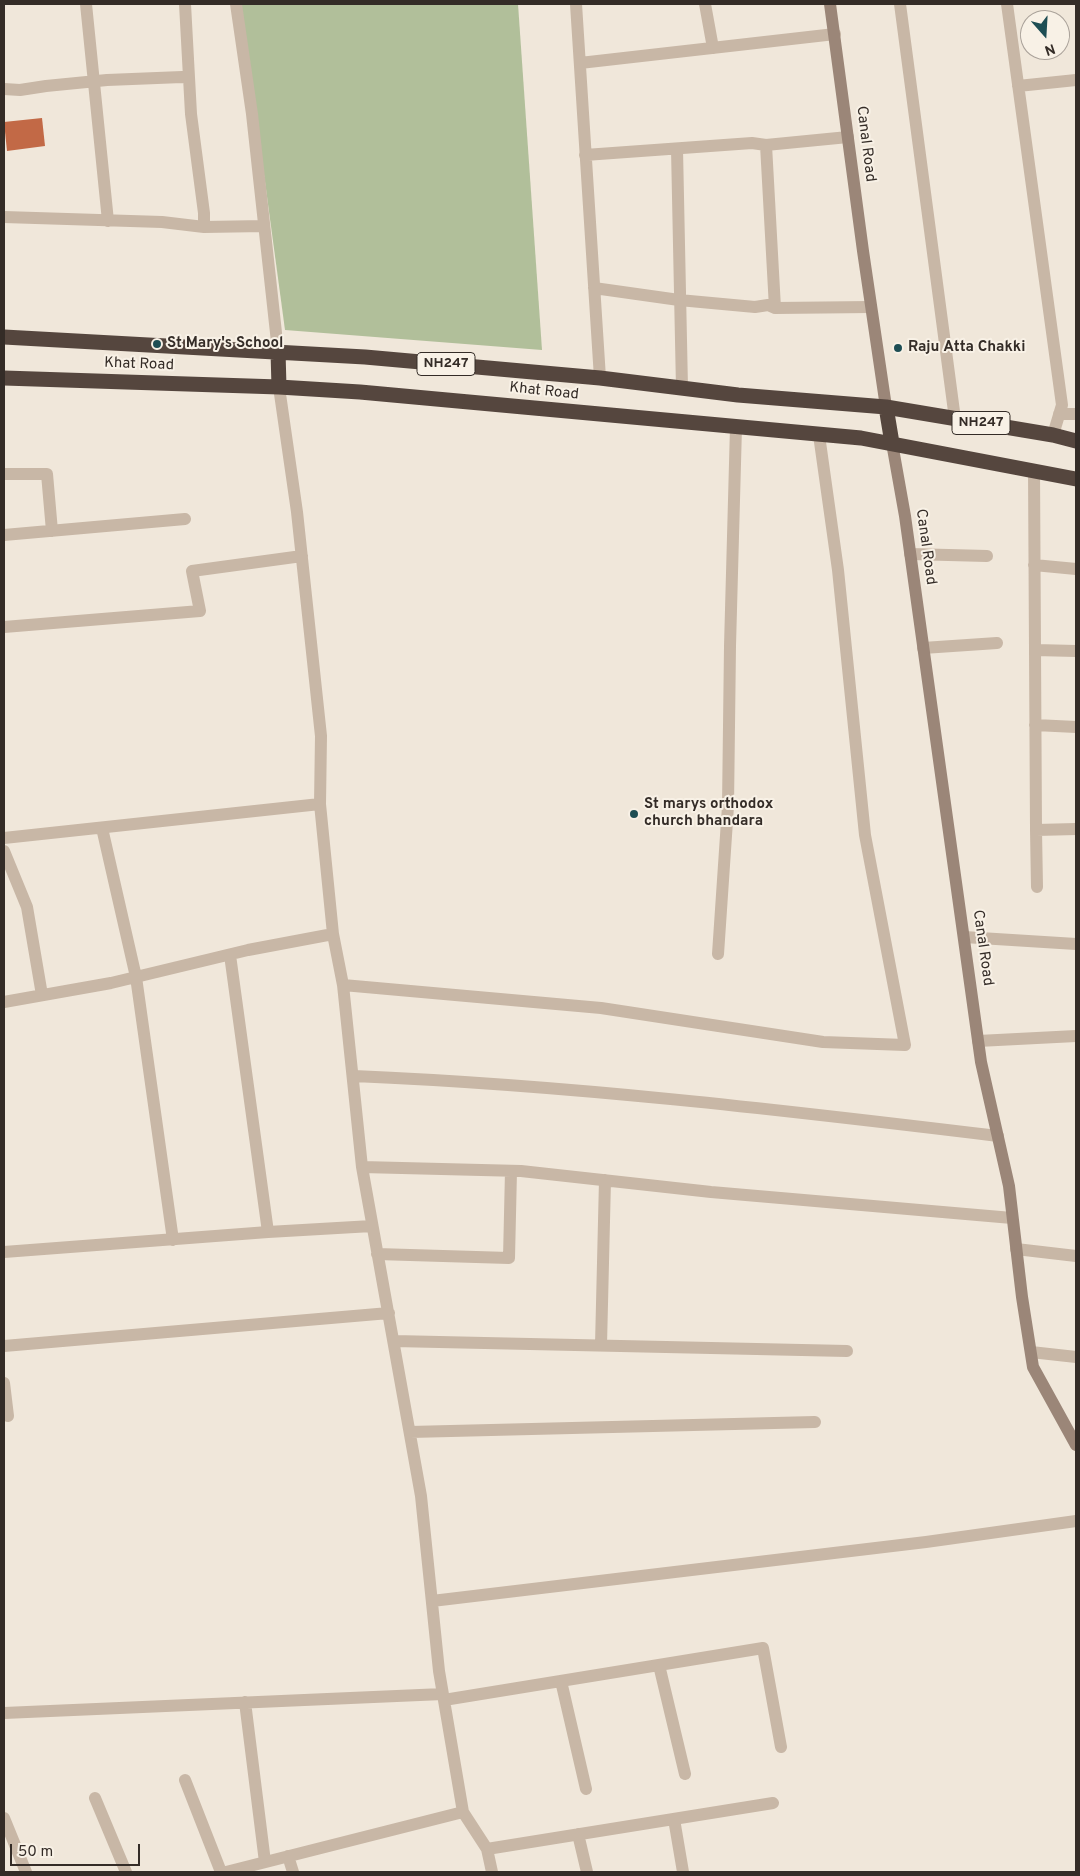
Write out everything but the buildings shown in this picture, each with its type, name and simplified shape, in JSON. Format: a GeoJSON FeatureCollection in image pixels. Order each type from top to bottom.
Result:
{"type":"FeatureCollection","features":[{"type":"Feature","properties":{"kind":"highway","name":"Khat Road"},"geometry":{"type":"LineString","coordinates":[[4,337],[278,351],[600,378],[738,395],[886,407],[1053,435],[1076,441]]}},
{"type":"Feature","properties":{"kind":"highway"},"geometry":{"type":"LineString","coordinates":[[278,351],[279,387]]}},
{"type":"Feature","properties":{"kind":"highway","name":"Khat Road"},"geometry":{"type":"LineString","coordinates":[[4,378],[279,387],[360,392],[819,434],[861,438],[1076,479]]}},
{"type":"Feature","properties":{"kind":"highway"},"geometry":{"type":"LineString","coordinates":[[886,407],[892,444]]}},
{"type":"Feature","properties":{"kind":"street"},"geometry":{"type":"LineString","coordinates":[[86,4],[108,221]]}},
{"type":"Feature","properties":{"kind":"street"},"geometry":{"type":"LineString","coordinates":[[185,4],[191,114],[204,213],[204,227]]}},
{"type":"Feature","properties":{"kind":"street"},"geometry":{"type":"LineString","coordinates":[[236,4],[252,114],[278,351]]}},
{"type":"Feature","properties":{"kind":"street"},"geometry":{"type":"LineString","coordinates":[[576,4],[600,378]]}},
{"type":"Feature","properties":{"kind":"street"},"geometry":{"type":"LineString","coordinates":[[705,4],[713,48]]}},
{"type":"Feature","properties":{"kind":"street","name":"Canal Road"},"geometry":{"type":"LineString","coordinates":[[830,4],[886,407]]}},
{"type":"Feature","properties":{"kind":"street"},"geometry":{"type":"LineString","coordinates":[[900,4],[955,419]]}},
{"type":"Feature","properties":{"kind":"street"},"geometry":{"type":"LineString","coordinates":[[1006,4],[1062,405],[1053,435]]}},
{"type":"Feature","properties":{"kind":"street"},"geometry":{"type":"LineString","coordinates":[[580,63],[835,34]]}},
{"type":"Feature","properties":{"kind":"street"},"geometry":{"type":"LineString","coordinates":[[4,90],[144,78],[189,78]]}},
{"type":"Feature","properties":{"kind":"street"},"geometry":{"type":"LineString","coordinates":[[1018,86],[1076,80]]}},
{"type":"Feature","properties":{"kind":"street"},"geometry":{"type":"LineString","coordinates":[[585,155],[752,143],[766,145],[848,137]]}},
{"type":"Feature","properties":{"kind":"street"},"geometry":{"type":"LineString","coordinates":[[766,145],[775,308]]}},
{"type":"Feature","properties":{"kind":"street"},"geometry":{"type":"LineString","coordinates":[[677,149],[682,388]]}},
{"type":"Feature","properties":{"kind":"street"},"geometry":{"type":"LineString","coordinates":[[4,217],[162,222],[204,227],[264,226]]}},
{"type":"Feature","properties":{"kind":"street"},"geometry":{"type":"LineString","coordinates":[[594,288],[755,308],[768,305],[775,308],[871,307]]}},
{"type":"Feature","properties":{"kind":"street"},"geometry":{"type":"LineString","coordinates":[[279,387],[302,556],[321,736],[320,804],[333,934],[343,986],[354,1076],[362,1167],[390,1313],[421,1496],[443,1697],[462,1812],[487,1849],[492,1872]]}},
{"type":"Feature","properties":{"kind":"street"},"geometry":{"type":"LineString","coordinates":[[1059,414],[1076,414]]}},
{"type":"Feature","properties":{"kind":"street"},"geometry":{"type":"LineString","coordinates":[[718,954],[728,806],[730,637],[736,427]]}},
{"type":"Feature","properties":{"kind":"street"},"geometry":{"type":"LineString","coordinates":[[343,986],[601,1008],[823,1042],[905,1045],[865,835],[838,570],[819,434]]}},
{"type":"Feature","properties":{"kind":"street","name":"Canal Road"},"geometry":{"type":"LineString","coordinates":[[892,444],[910,554],[978,1041],[1008,1186],[1033,1368],[1076,1445]]}},
{"type":"Feature","properties":{"kind":"street"},"geometry":{"type":"LineString","coordinates":[[1034,470],[1037,887]]}},
{"type":"Feature","properties":{"kind":"street"},"geometry":{"type":"LineString","coordinates":[[4,474],[48,474],[52,530]]}},
{"type":"Feature","properties":{"kind":"street"},"geometry":{"type":"LineString","coordinates":[[4,535],[185,519]]}},
{"type":"Feature","properties":{"kind":"street"},"geometry":{"type":"LineString","coordinates":[[910,554],[987,556]]}},
{"type":"Feature","properties":{"kind":"street"},"geometry":{"type":"LineString","coordinates":[[4,627],[200,611],[192,571],[302,556]]}},
{"type":"Feature","properties":{"kind":"street"},"geometry":{"type":"LineString","coordinates":[[1034,566],[1076,569]]}},
{"type":"Feature","properties":{"kind":"street"},"geometry":{"type":"LineString","coordinates":[[923,648],[997,643]]}},
{"type":"Feature","properties":{"kind":"street"},"geometry":{"type":"LineString","coordinates":[[1035,650],[1076,651]]}},
{"type":"Feature","properties":{"kind":"street"},"geometry":{"type":"LineString","coordinates":[[1035,725],[1076,727]]}},
{"type":"Feature","properties":{"kind":"street"},"geometry":{"type":"LineString","coordinates":[[4,838],[320,804]]}},
{"type":"Feature","properties":{"kind":"street"},"geometry":{"type":"LineString","coordinates":[[102,828],[136,977],[173,1240]]}},
{"type":"Feature","properties":{"kind":"street"},"geometry":{"type":"LineString","coordinates":[[1036,830],[1076,829]]}},
{"type":"Feature","properties":{"kind":"street"},"geometry":{"type":"LineString","coordinates":[[4,851],[27,907],[42,996]]}},
{"type":"Feature","properties":{"kind":"street"},"geometry":{"type":"LineString","coordinates":[[4,1002],[136,977],[230,954],[333,934]]}},
{"type":"Feature","properties":{"kind":"street"},"geometry":{"type":"LineString","coordinates":[[964,937],[1076,944]]}},
{"type":"Feature","properties":{"kind":"street"},"geometry":{"type":"LineString","coordinates":[[230,954],[268,1232]]}},
{"type":"Feature","properties":{"kind":"street"},"geometry":{"type":"LineString","coordinates":[[978,1041],[1076,1036]]}},
{"type":"Feature","properties":{"kind":"street"},"geometry":{"type":"LineString","coordinates":[[354,1076],[465,1081],[631,1095],[818,1114],[998,1136]]}},
{"type":"Feature","properties":{"kind":"street"},"geometry":{"type":"LineString","coordinates":[[362,1167],[511,1170],[711,1192],[1012,1218]]}},
{"type":"Feature","properties":{"kind":"street"},"geometry":{"type":"LineString","coordinates":[[378,1254],[508,1258],[511,1170]]}},
{"type":"Feature","properties":{"kind":"street"},"geometry":{"type":"LineString","coordinates":[[601,1345],[605,1180]]}},
{"type":"Feature","properties":{"kind":"street"},"geometry":{"type":"LineString","coordinates":[[4,1252],[372,1226]]}},
{"type":"Feature","properties":{"kind":"street"},"geometry":{"type":"LineString","coordinates":[[1016,1249],[1076,1256]]}},
{"type":"Feature","properties":{"kind":"street"},"geometry":{"type":"LineString","coordinates":[[4,1346],[390,1313]]}},
{"type":"Feature","properties":{"kind":"street"},"geometry":{"type":"LineString","coordinates":[[394,1341],[847,1351]]}},
{"type":"Feature","properties":{"kind":"street"},"geometry":{"type":"LineString","coordinates":[[1031,1352],[1076,1356]]}},
{"type":"Feature","properties":{"kind":"street"},"geometry":{"type":"LineString","coordinates":[[4,1383],[8,1416]]}},
{"type":"Feature","properties":{"kind":"street"},"geometry":{"type":"LineString","coordinates":[[410,1432],[815,1422]]}},
{"type":"Feature","properties":{"kind":"street"},"geometry":{"type":"LineString","coordinates":[[432,1601],[926,1542],[1076,1521]]}},
{"type":"Feature","properties":{"kind":"street"},"geometry":{"type":"LineString","coordinates":[[4,1713],[246,1702],[443,1697],[561,1681],[763,1648],[781,1747]]}},
{"type":"Feature","properties":{"kind":"street"},"geometry":{"type":"LineString","coordinates":[[659,1665],[684,1774]]}},
{"type":"Feature","properties":{"kind":"street"},"geometry":{"type":"LineString","coordinates":[[561,1681],[586,1789]]}},
{"type":"Feature","properties":{"kind":"street"},"geometry":{"type":"LineString","coordinates":[[246,1702],[265,1862]]}},
{"type":"Feature","properties":{"kind":"street"},"geometry":{"type":"LineString","coordinates":[[185,1780],[221,1872]]}},
{"type":"Feature","properties":{"kind":"street"},"geometry":{"type":"LineString","coordinates":[[95,1798],[126,1872]]}},
{"type":"Feature","properties":{"kind":"street"},"geometry":{"type":"LineString","coordinates":[[487,1849],[773,1803]]}},
{"type":"Feature","properties":{"kind":"street"},"geometry":{"type":"LineString","coordinates":[[226,1872],[462,1812]]}},
{"type":"Feature","properties":{"kind":"street"},"geometry":{"type":"LineString","coordinates":[[4,1818],[26,1872]]}},
{"type":"Feature","properties":{"kind":"street"},"geometry":{"type":"LineString","coordinates":[[674,1819],[683,1872]]}},
{"type":"Feature","properties":{"kind":"street"},"geometry":{"type":"LineString","coordinates":[[578,1834],[587,1872]]}},
{"type":"Feature","properties":{"kind":"street"},"geometry":{"type":"LineString","coordinates":[[288,1856],[293,1872]]}},
{"type":"Feature","properties":{"kind":"green space"},"geometry":{"type":"Polygon","coordinates":[[[241,4],[518,4],[542,350],[285,330],[241,4]]]}},
{"type":"Feature","properties":{"kind":"place","name":"St Mary's School"},"geometry":{"type":"Point","coordinates":[157,344]}},
{"type":"Feature","properties":{"kind":"place","name":"Raju Atta Chakki"},"geometry":{"type":"Point","coordinates":[898,348]}},
{"type":"Feature","properties":{"kind":"place","name":"St marys orthodox church bhandara"},"geometry":{"type":"Point","coordinates":[634,814]}}]}
